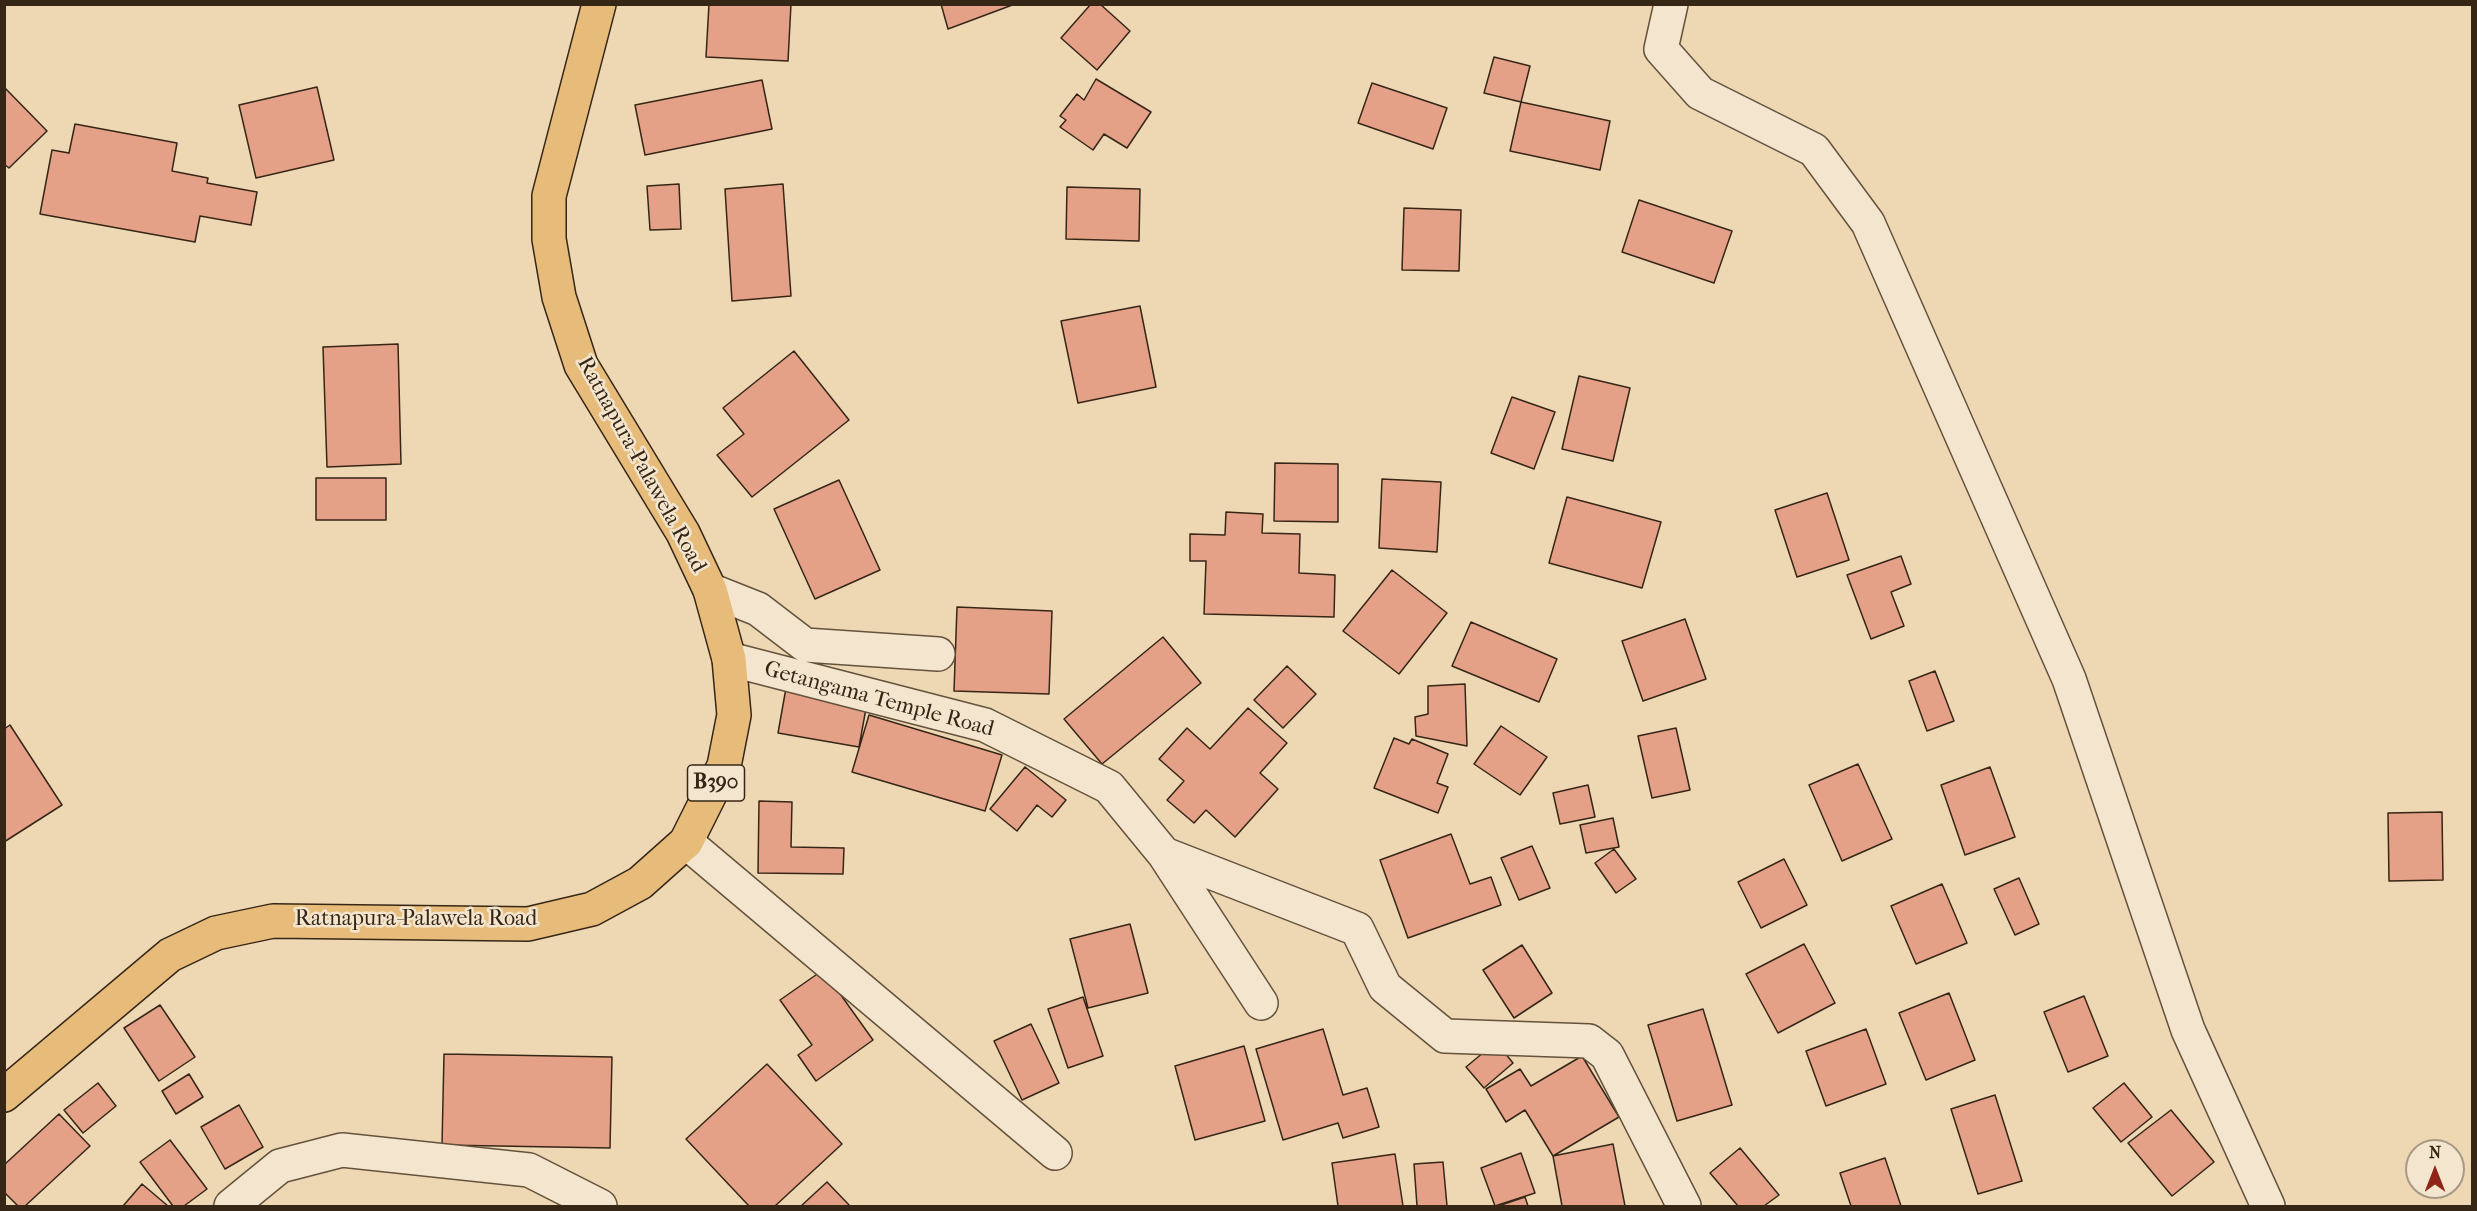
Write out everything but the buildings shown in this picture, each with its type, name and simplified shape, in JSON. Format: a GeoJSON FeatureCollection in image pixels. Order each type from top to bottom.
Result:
{"type":"FeatureCollection","features":[{"type":"Feature","properties":{"kind":"main road","name":"Ratnapura-Palawela Road"},"geometry":{"type":"LineString","coordinates":[[4,1095],[170,955],[216,933],[273,921],[528,924],[592,909],[640,883],[686,842],[724,766],[734,715],[729,659],[710,590],[683,533],[581,365],[559,297],[549,239],[549,196],[598,4]]}},
{"type":"Feature","properties":{"kind":"street"},"geometry":{"type":"LineString","coordinates":[[1671,4],[1661,49],[1700,93],[1814,150],[1868,223],[2069,679],[2188,1030],[2268,1206]]}},
{"type":"Feature","properties":{"kind":"street"},"geometry":{"type":"LineString","coordinates":[[710,590],[758,609],[805,645],[938,654]]}},
{"type":"Feature","properties":{"kind":"street","name":"Getangama Temple Road"},"geometry":{"type":"LineString","coordinates":[[729,659],[985,724],[1109,787],[1164,854],[1357,929],[1385,987],[1445,1036],[1589,1041],[1607,1055],[1684,1206]]}},
{"type":"Feature","properties":{"kind":"street"},"geometry":{"type":"LineString","coordinates":[[686,842],[1054,1153]]}},
{"type":"Feature","properties":{"kind":"street"},"geometry":{"type":"LineString","coordinates":[[1164,854],[1261,1003]]}},
{"type":"Feature","properties":{"kind":"street"},"geometry":{"type":"LineString","coordinates":[[231,1206],[280,1166],[342,1150],[530,1170],[600,1206]]}}]}
